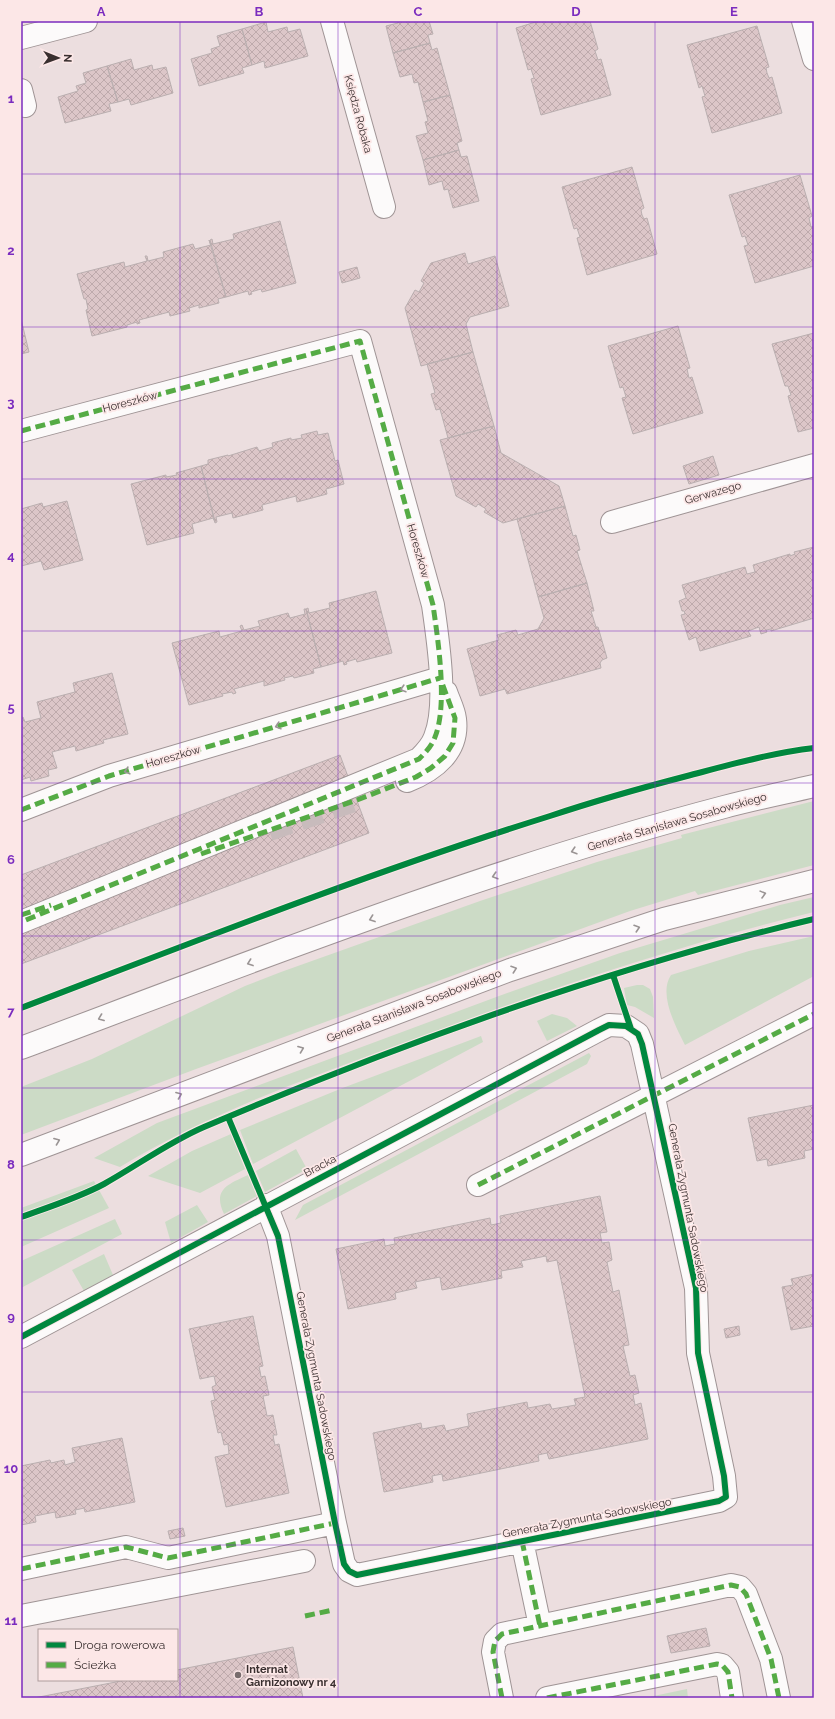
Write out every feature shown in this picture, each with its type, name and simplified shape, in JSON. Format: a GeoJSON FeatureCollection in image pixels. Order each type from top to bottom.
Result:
{"type":"FeatureCollection","features":[{"type":"Feature","properties":{"kind":"street"},"geometry":{"type":"LineString","coordinates":[[21,38],[86,21]]}},
{"type":"Feature","properties":{"kind":"street","name":"Księdza Robaka"},"geometry":{"type":"LineString","coordinates":[[332,21],[384,208]]}},
{"type":"Feature","properties":{"kind":"street"},"geometry":{"type":"LineString","coordinates":[[803,21],[814,59]]}},
{"type":"Feature","properties":{"kind":"street","name":"Horeszków"},"geometry":{"type":"LineString","coordinates":[[21,431],[360,341],[433,605],[438,638],[440,678],[109,776],[21,810]]}},
{"type":"Feature","properties":{"kind":"street","name":"Gerwazego"},"geometry":{"type":"LineString","coordinates":[[612,522],[814,465]]}},
{"type":"Feature","properties":{"kind":"street"},"geometry":{"type":"LineString","coordinates":[[357,800],[416,777],[445,756],[453,743],[455,718],[440,678]]}},
{"type":"Feature","properties":{"kind":"street"},"geometry":{"type":"LineString","coordinates":[[21,922],[419,759],[428,750],[435,737],[440,718],[440,678]]}},
{"type":"Feature","properties":{"kind":"street","name":"Generała Stanisława Sosabowskiego"},"geometry":{"type":"LineString","coordinates":[[21,1048],[476,881],[665,823],[726,806],[814,786]]}},
{"type":"Feature","properties":{"kind":"street","name":"Generała Stanisława Sosabowskiego"},"geometry":{"type":"LineString","coordinates":[[21,1155],[510,970],[664,919],[814,881]]}},
{"type":"Feature","properties":{"kind":"street"},"geometry":{"type":"LineString","coordinates":[[478,1185],[814,1014]]}},
{"type":"Feature","properties":{"kind":"street","name":"Bracka"},"geometry":{"type":"LineString","coordinates":[[21,1337],[598,1030],[609,1025],[619,1024],[631,1029]]}},
{"type":"Feature","properties":{"kind":"street","name":"Generała Zygmunta Sadowskiego"},"geometry":{"type":"LineString","coordinates":[[266,1206],[278,1236],[335,1523],[344,1564],[349,1571],[357,1574],[719,1501],[726,1497],[724,1476],[698,1353],[696,1288],[655,1096],[642,1044],[638,1034],[631,1029]]}},
{"type":"Feature","properties":{"kind":"street"},"geometry":{"type":"LineString","coordinates":[[21,1569],[126,1547],[168,1558],[335,1523]]}},
{"type":"Feature","properties":{"kind":"street"},"geometry":{"type":"LineString","coordinates":[[522,1541],[540,1626]]}},
{"type":"Feature","properties":{"kind":"street"},"geometry":{"type":"LineString","coordinates":[[21,1616],[304,1561]]}},
{"type":"Feature","properties":{"kind":"street"},"geometry":{"type":"LineString","coordinates":[[502,1698],[493,1652],[495,1640],[502,1634],[731,1585],[740,1587],[746,1594],[771,1659],[779,1698]]}},
{"type":"Feature","properties":{"kind":"street"},"geometry":{"type":"LineString","coordinates":[[547,1698],[716,1664],[722,1665],[728,1672],[732,1698]]}},
{"type":"Feature","properties":{"kind":"green space"},"geometry":{"type":"Polygon","coordinates":[[[814,801],[814,865],[698,895],[695,891],[630,911],[196,1069],[21,1135],[21,1087],[92,1059],[245,986],[480,901],[597,862],[682,838],[681,835],[814,801]]]}},
{"type":"Feature","properties":{"kind":"green space"},"geometry":{"type":"Polygon","coordinates":[[[814,897],[814,912],[762,925],[608,971],[456,1023],[296,1083],[224,1113],[188,1130],[120,1167],[94,1158],[157,1123],[499,996],[620,953],[780,905],[814,897]]]}},
{"type":"Feature","properties":{"kind":"green space"},"geometry":{"type":"Polygon","coordinates":[[[814,936],[814,976],[685,1045],[673,1020],[667,1001],[666,991],[671,975],[749,951],[814,936]]]}},
{"type":"Feature","properties":{"kind":"green space"},"geometry":{"type":"Polygon","coordinates":[[[643,985],[650,989],[653,997],[654,1018],[635,1007],[627,1005],[624,988],[643,985]]]}},
{"type":"Feature","properties":{"kind":"green space"},"geometry":{"type":"Polygon","coordinates":[[[552,1014],[567,1018],[577,1026],[547,1041],[537,1021],[552,1014]]]}},
{"type":"Feature","properties":{"kind":"green space"},"geometry":{"type":"Polygon","coordinates":[[[481,1036],[483,1042],[253,1164],[240,1130],[340,1089],[481,1036]]]}},
{"type":"Feature","properties":{"kind":"green space"},"geometry":{"type":"Polygon","coordinates":[[[589,1053],[591,1056],[587,1064],[295,1220],[303,1205],[589,1053]]]}},
{"type":"Feature","properties":{"kind":"green space"},"geometry":{"type":"Polygon","coordinates":[[[231,1134],[245,1169],[200,1193],[148,1176],[192,1151],[231,1134]]]}},
{"type":"Feature","properties":{"kind":"green space"},"geometry":{"type":"Polygon","coordinates":[[[296,1149],[307,1169],[265,1192],[256,1171],[296,1149]]]}},
{"type":"Feature","properties":{"kind":"green space"},"geometry":{"type":"Polygon","coordinates":[[[248,1175],[257,1196],[224,1214],[220,1199],[224,1188],[248,1175]]]}},
{"type":"Feature","properties":{"kind":"green space"},"geometry":{"type":"Polygon","coordinates":[[[94,1181],[109,1208],[21,1247],[21,1208],[94,1181]]]}},
{"type":"Feature","properties":{"kind":"green space"},"geometry":{"type":"Polygon","coordinates":[[[197,1205],[208,1222],[171,1243],[165,1222],[197,1205]]]}},
{"type":"Feature","properties":{"kind":"green space"},"geometry":{"type":"Polygon","coordinates":[[[115,1219],[122,1234],[21,1288],[21,1261],[115,1219]]]}},
{"type":"Feature","properties":{"kind":"green space"},"geometry":{"type":"Polygon","coordinates":[[[104,1254],[113,1275],[84,1291],[72,1270],[104,1254]]]}},
{"type":"Feature","properties":{"kind":"green space"},"geometry":{"type":"Polygon","coordinates":[[[687,1689],[688,1698],[644,1698],[687,1689]]]}},
{"type":"Feature","properties":{"kind":"building"},"geometry":{"type":"Polygon","coordinates":[[[397,21],[429,21],[433,34],[428,35],[430,43],[393,53],[386,26],[398,23],[397,21]]]}},
{"type":"Feature","properties":{"kind":"building"},"geometry":{"type":"Polygon","coordinates":[[[539,21],[590,21],[598,49],[595,51],[598,60],[601,59],[611,95],[541,115],[531,79],[534,78],[531,69],[528,70],[516,28],[539,21]]]}},
{"type":"Feature","properties":{"kind":"building"},"geometry":{"type":"Polygon","coordinates":[[[266,22],[268,32],[287,27],[288,32],[300,29],[308,56],[265,68],[264,61],[252,65],[242,29],[266,22]]]}},
{"type":"Feature","properties":{"kind":"building"},"geometry":{"type":"Polygon","coordinates":[[[757,26],[769,67],[766,68],[767,73],[769,78],[772,77],[782,113],[712,133],[702,97],[705,96],[702,86],[699,88],[687,45],[757,26]]]}},
{"type":"Feature","properties":{"kind":"building"},"geometry":{"type":"Polygon","coordinates":[[[242,29],[252,65],[242,68],[244,73],[199,86],[191,59],[212,53],[211,49],[220,46],[217,36],[242,29]]]}},
{"type":"Feature","properties":{"kind":"building"},"geometry":{"type":"Polygon","coordinates":[[[430,43],[432,50],[437,48],[450,95],[423,102],[418,82],[414,83],[412,74],[400,77],[393,53],[430,43]]]}},
{"type":"Feature","properties":{"kind":"building"},"geometry":{"type":"Polygon","coordinates":[[[131,59],[134,70],[152,65],[153,70],[166,67],[173,93],[131,105],[129,99],[118,102],[107,66],[131,59]]]}},
{"type":"Feature","properties":{"kind":"building"},"geometry":{"type":"Polygon","coordinates":[[[107,66],[118,102],[109,104],[111,111],[65,123],[58,97],[78,91],[76,86],[86,83],[83,73],[107,66]]]}},
{"type":"Feature","properties":{"kind":"building"},"geometry":{"type":"Polygon","coordinates":[[[450,95],[462,141],[457,143],[459,150],[423,160],[416,136],[428,133],[425,122],[428,121],[423,102],[450,95]]]}},
{"type":"Feature","properties":{"kind":"building"},"geometry":{"type":"Polygon","coordinates":[[[459,150],[461,157],[467,156],[479,201],[453,208],[448,189],[444,190],[442,181],[429,185],[423,160],[459,150]]]}},
{"type":"Feature","properties":{"kind":"building"},"geometry":{"type":"Polygon","coordinates":[[[632,167],[644,208],[641,210],[642,215],[644,219],[647,218],[657,254],[587,275],[577,238],[580,237],[577,228],[574,229],[562,187],[632,167]]]}},
{"type":"Feature","properties":{"kind":"building"},"geometry":{"type":"Polygon","coordinates":[[[800,175],[812,216],[809,218],[811,227],[814,226],[814,266],[755,283],[744,246],[748,245],[745,236],[742,237],[729,195],[800,175]]]}},
{"type":"Feature","properties":{"kind":"building"},"geometry":{"type":"Polygon","coordinates":[[[280,221],[296,283],[262,292],[261,289],[251,292],[252,294],[249,295],[248,291],[226,297],[210,240],[212,239],[213,244],[234,239],[233,234],[280,221]]]}},
{"type":"Feature","properties":{"kind":"building"},"geometry":{"type":"Polygon","coordinates":[[[193,244],[195,249],[211,245],[226,297],[218,299],[219,303],[199,308],[199,305],[189,308],[190,311],[170,316],[169,312],[139,320],[140,323],[137,324],[137,322],[127,325],[127,327],[92,336],[86,310],[88,309],[86,299],[84,299],[77,274],[124,262],[125,267],[147,261],[145,256],[147,256],[148,261],[164,257],[163,252],[193,244]]]}},
{"type":"Feature","properties":{"kind":"building"},"geometry":{"type":"Polygon","coordinates":[[[465,253],[468,264],[495,256],[509,306],[470,317],[466,324],[473,352],[421,366],[405,308],[415,290],[419,292],[424,283],[421,281],[431,263],[465,253]]]}},
{"type":"Feature","properties":{"kind":"building"},"geometry":{"type":"Polygon","coordinates":[[[357,267],[360,278],[342,283],[339,272],[357,267]]]}},
{"type":"Feature","properties":{"kind":"building"},"geometry":{"type":"Polygon","coordinates":[[[21,319],[29,352],[21,354],[21,319]]]}},
{"type":"Feature","properties":{"kind":"building"},"geometry":{"type":"Polygon","coordinates":[[[678,326],[690,368],[687,369],[689,378],[692,377],[703,413],[633,434],[622,398],[626,397],[623,387],[620,388],[608,346],[678,326]]]}},
{"type":"Feature","properties":{"kind":"building"},"geometry":{"type":"Polygon","coordinates":[[[814,333],[814,428],[798,432],[788,396],[791,395],[788,386],[785,386],[772,344],[814,333]]]}},
{"type":"Feature","properties":{"kind":"building"},"geometry":{"type":"Polygon","coordinates":[[[473,352],[494,426],[448,438],[440,409],[436,410],[431,394],[435,393],[427,364],[473,352]]]}},
{"type":"Feature","properties":{"kind":"building"},"geometry":{"type":"Polygon","coordinates":[[[494,426],[501,453],[559,486],[565,506],[503,523],[484,512],[486,509],[478,504],[476,507],[456,496],[440,440],[494,426]]]}},
{"type":"Feature","properties":{"kind":"building"},"geometry":{"type":"Polygon","coordinates":[[[317,431],[318,435],[328,433],[335,461],[338,460],[344,484],[326,489],[327,494],[297,502],[296,496],[262,505],[263,510],[233,518],[232,513],[216,517],[217,522],[215,523],[201,466],[208,464],[208,460],[228,456],[257,447],[259,451],[273,447],[272,443],[291,438],[291,440],[302,438],[301,435],[317,431]]]}},
{"type":"Feature","properties":{"kind":"building"},"geometry":{"type":"Polygon","coordinates":[[[713,456],[719,475],[689,484],[683,466],[713,456]]]}},
{"type":"Feature","properties":{"kind":"building"},"geometry":{"type":"Polygon","coordinates":[[[201,466],[215,522],[213,518],[192,524],[194,533],[147,545],[131,484],[166,475],[166,477],[177,475],[176,473],[201,466]]]}},
{"type":"Feature","properties":{"kind":"building"},"geometry":{"type":"Polygon","coordinates":[[[67,501],[83,560],[44,570],[41,561],[21,566],[21,509],[42,503],[43,507],[67,501]]]}},
{"type":"Feature","properties":{"kind":"building"},"geometry":{"type":"Polygon","coordinates":[[[565,506],[573,536],[576,535],[580,550],[577,551],[587,583],[538,597],[517,519],[565,506]]]}},
{"type":"Feature","properties":{"kind":"building"},"geometry":{"type":"Polygon","coordinates":[[[814,547],[814,618],[771,631],[771,629],[766,630],[767,632],[761,634],[759,627],[748,631],[751,636],[700,651],[696,637],[689,640],[681,615],[685,614],[684,611],[682,611],[679,601],[686,598],[682,585],[745,567],[747,574],[755,572],[753,565],[790,554],[790,556],[795,554],[794,552],[814,547]]]}},
{"type":"Feature","properties":{"kind":"building"},"geometry":{"type":"Polygon","coordinates":[[[587,583],[594,611],[591,611],[596,627],[598,627],[607,658],[602,660],[600,663],[601,668],[507,694],[505,689],[480,696],[467,649],[499,640],[497,635],[516,630],[518,635],[538,629],[544,618],[538,597],[587,583]]]}},
{"type":"Feature","properties":{"kind":"building"},"geometry":{"type":"Polygon","coordinates":[[[376,591],[392,653],[357,662],[356,659],[346,662],[347,664],[344,665],[343,661],[321,667],[306,609],[308,608],[309,613],[330,608],[329,603],[376,591]]]}},
{"type":"Feature","properties":{"kind":"building"},"geometry":{"type":"Polygon","coordinates":[[[304,609],[306,609],[321,667],[313,669],[314,673],[294,678],[293,676],[284,678],[285,680],[264,686],[264,681],[234,689],[236,693],[233,694],[232,692],[222,694],[223,696],[189,705],[172,643],[219,631],[220,637],[242,631],[240,626],[242,625],[244,630],[260,626],[258,621],[288,613],[290,618],[305,614],[304,609]]]}},
{"type":"Feature","properties":{"kind":"building"},"geometry":{"type":"Polygon","coordinates":[[[112,673],[128,734],[103,740],[104,743],[76,751],[75,746],[52,752],[57,768],[48,770],[49,776],[31,781],[30,777],[21,780],[21,718],[23,717],[25,722],[41,718],[37,702],[75,692],[73,683],[112,673]]]}},
{"type":"Feature","properties":{"kind":"building"},"geometry":{"type":"Polygon","coordinates":[[[340,755],[369,833],[21,964],[21,875],[340,755]]]}},
{"type":"Feature","properties":{"kind":"building"},"geometry":{"type":"Polygon","coordinates":[[[814,1105],[814,1149],[804,1151],[805,1158],[768,1166],[767,1159],[757,1161],[748,1118],[814,1105]]]}},
{"type":"Feature","properties":{"kind":"building"},"geometry":{"type":"Polygon","coordinates":[[[600,1196],[607,1232],[600,1233],[602,1243],[609,1242],[612,1260],[607,1262],[613,1292],[619,1290],[629,1345],[623,1346],[630,1376],[635,1375],[639,1393],[633,1395],[635,1405],[641,1403],[648,1439],[549,1459],[547,1453],[538,1455],[539,1461],[443,1481],[442,1474],[432,1476],[433,1482],[384,1492],[373,1433],[421,1423],[422,1429],[444,1425],[446,1431],[469,1426],[467,1414],[527,1402],[528,1408],[550,1404],[552,1409],[576,1405],[574,1399],[585,1397],[557,1260],[547,1262],[546,1256],[521,1261],[523,1267],[501,1271],[502,1278],[442,1290],[440,1277],[415,1282],[417,1288],[395,1293],[396,1299],[348,1309],[336,1249],[384,1239],[385,1246],[395,1244],[394,1238],[490,1218],[491,1225],[501,1223],[500,1216],[600,1196]]]}},
{"type":"Feature","properties":{"kind":"building"},"geometry":{"type":"Polygon","coordinates":[[[814,1274],[814,1326],[791,1330],[782,1287],[793,1285],[791,1279],[814,1274]]]}},
{"type":"Feature","properties":{"kind":"building"},"geometry":{"type":"Polygon","coordinates":[[[253,1316],[263,1366],[259,1367],[261,1377],[265,1376],[269,1395],[263,1396],[267,1416],[273,1415],[277,1435],[273,1435],[274,1441],[275,1445],[279,1444],[289,1493],[226,1507],[215,1457],[229,1454],[228,1444],[224,1445],[221,1432],[218,1433],[211,1401],[215,1400],[212,1387],[216,1385],[214,1376],[200,1379],[189,1329],[253,1316]]]}},
{"type":"Feature","properties":{"kind":"building"},"geometry":{"type":"Polygon","coordinates":[[[739,1326],[740,1335],[726,1338],[724,1329],[739,1326]]]}},
{"type":"Feature","properties":{"kind":"building"},"geometry":{"type":"Polygon","coordinates":[[[122,1438],[135,1502],[85,1512],[84,1508],[75,1510],[76,1514],[56,1518],[55,1512],[35,1516],[36,1522],[21,1525],[21,1466],[50,1460],[51,1463],[64,1460],[65,1465],[75,1462],[72,1448],[122,1438]]]}},
{"type":"Feature","properties":{"kind":"building"},"geometry":{"type":"Polygon","coordinates":[[[183,1528],[185,1536],[170,1539],[168,1531],[183,1528]]]}},
{"type":"Feature","properties":{"kind":"building"},"geometry":{"type":"Polygon","coordinates":[[[706,1628],[710,1646],[671,1653],[667,1636],[706,1628]]]}},
{"type":"Feature","properties":{"kind":"building","name":"Internat Garnizonowy nr 4"},"geometry":{"type":"Polygon","coordinates":[[[293,1647],[303,1698],[34,1698],[121,1681],[178,1681],[178,1670],[293,1647]]]}},
{"type":"Feature","properties":{"kind":"tunnel"},"geometry":{"type":"LineString","coordinates":[[269,830],[357,800]]}},
{"type":"Feature","properties":{"kind":"marked path"},"geometry":{"type":"LineString","coordinates":[[21,431],[360,341],[433,605],[441,672],[441,708],[439,724],[434,740],[419,759],[21,922]]}},
{"type":"Feature","properties":{"kind":"marked path"},"geometry":{"type":"LineString","coordinates":[[21,810],[109,776],[440,678]]}},
{"type":"Feature","properties":{"kind":"marked path"},"geometry":{"type":"LineString","coordinates":[[201,854],[357,800],[416,777],[431,768],[445,756],[453,743],[455,718],[442,683]]}},
{"type":"Feature","properties":{"kind":"marked path"},"geometry":{"type":"LineString","coordinates":[[21,915],[51,905]]}},
{"type":"Feature","properties":{"kind":"marked path"},"geometry":{"type":"LineString","coordinates":[[478,1185],[814,1014]]}},
{"type":"Feature","properties":{"kind":"marked path"},"geometry":{"type":"LineString","coordinates":[[21,1569],[126,1547],[168,1558],[335,1523]]}},
{"type":"Feature","properties":{"kind":"marked path"},"geometry":{"type":"LineString","coordinates":[[522,1541],[540,1626]]}},
{"type":"Feature","properties":{"kind":"marked path"},"geometry":{"type":"LineString","coordinates":[[502,1698],[493,1652],[495,1641],[502,1634],[731,1585],[740,1587],[746,1594],[771,1659],[779,1698]]}},
{"type":"Feature","properties":{"kind":"marked path"},"geometry":{"type":"LineString","coordinates":[[305,1616],[333,1610]]}},
{"type":"Feature","properties":{"kind":"marked path"},"geometry":{"type":"LineString","coordinates":[[547,1698],[717,1664],[722,1665],[728,1672],[732,1698]]}},
{"type":"Feature","properties":{"kind":"cycle path"},"geometry":{"type":"LineString","coordinates":[[21,1008],[284,908],[416,860],[483,838],[584,805],[653,785],[750,760],[814,748]]}},
{"type":"Feature","properties":{"kind":"cycle path"},"geometry":{"type":"LineString","coordinates":[[21,1217],[84,1194],[117,1177],[178,1140],[204,1127],[278,1096],[429,1037],[505,1010],[658,961],[814,919]]}},
{"type":"Feature","properties":{"kind":"cycle path"},"geometry":{"type":"LineString","coordinates":[[613,975],[631,1029]]}},
{"type":"Feature","properties":{"kind":"cycle path"},"geometry":{"type":"LineString","coordinates":[[21,1337],[599,1030],[609,1025],[626,1026],[638,1034],[642,1044],[696,1288],[698,1353],[724,1476],[726,1497],[719,1501],[357,1575],[349,1571],[344,1564],[335,1523],[278,1236],[228,1117]]}},
{"type":"Feature","properties":{"kind":"place","name":"Internat Garnizonowy nr 4"},"geometry":{"type":"Point","coordinates":[238,1675]}}]}
